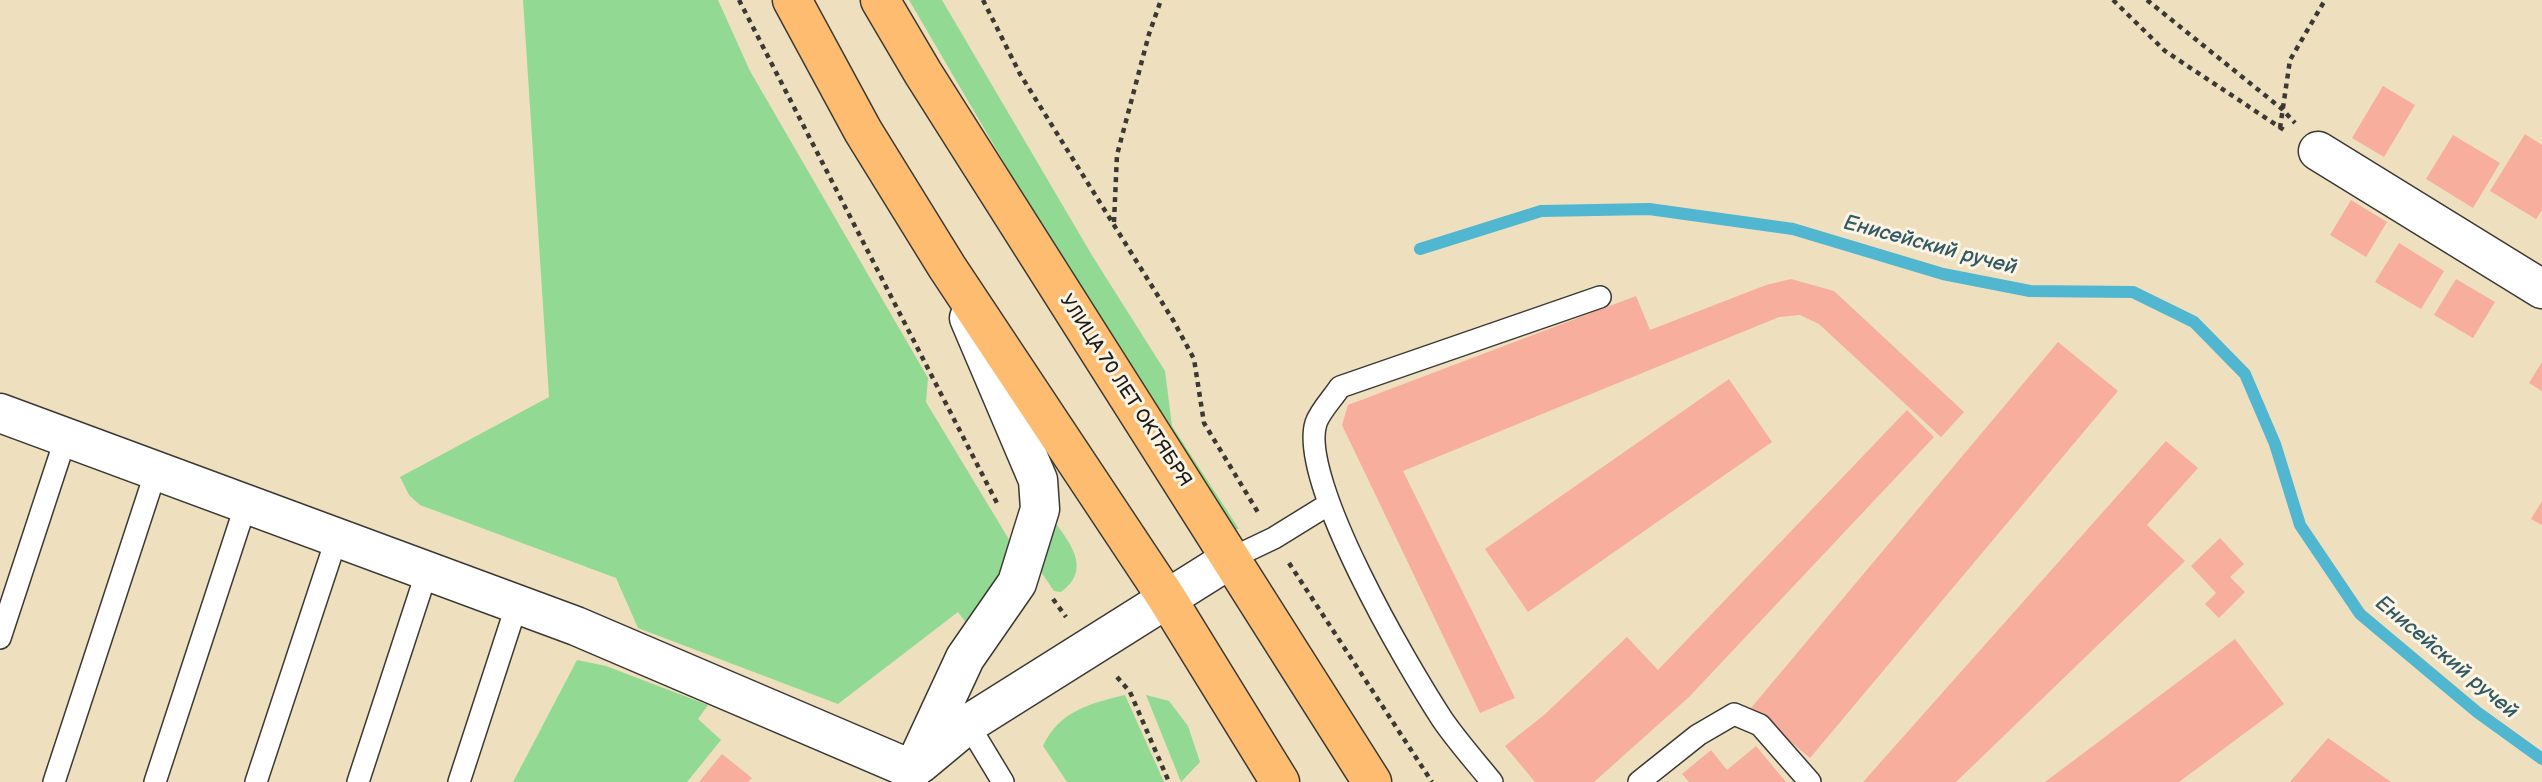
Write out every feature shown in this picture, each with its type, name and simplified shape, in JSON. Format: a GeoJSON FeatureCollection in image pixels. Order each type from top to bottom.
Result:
{"type":"FeatureCollection","features":[{"type":"Feature","properties":{"kind":"main road","name":"УЛИЦА 70 ЛЕТ ОКТЯБРЯ"},"geometry":{"type":"LineString","coordinates":[[880,0],[923,73],[1372,782]]}},
{"type":"Feature","properties":{"kind":"main road"},"geometry":{"type":"LineString","coordinates":[[791,2],[863,131],[947,267],[1166,597],[1280,782]]}},
{"type":"Feature","properties":{"kind":"street"},"geometry":{"type":"LineString","coordinates":[[2318,150],[2542,289]]}},
{"type":"Feature","properties":{"kind":"street"},"geometry":{"type":"LineString","coordinates":[[907,776],[965,658],[1017,583],[1040,509],[1038,480],[947,267]]}},
{"type":"Feature","properties":{"kind":"street"},"geometry":{"type":"LineString","coordinates":[[0,413],[576,626],[907,776]]}},
{"type":"Feature","properties":{"kind":"street"},"geometry":{"type":"LineString","coordinates":[[907,776],[968,724],[1231,558]]}},
{"type":"Feature","properties":{"kind":"lane"},"geometry":{"type":"LineString","coordinates":[[1492,782],[1444,721],[1396,645],[1329,504],[1316,462],[1316,423],[1340,387],[1600,298]]}},
{"type":"Feature","properties":{"kind":"lane"},"geometry":{"type":"LineString","coordinates":[[0,638],[66,437]]}},
{"type":"Feature","properties":{"kind":"lane"},"geometry":{"type":"LineString","coordinates":[[54,782],[156,471]]}},
{"type":"Feature","properties":{"kind":"lane"},"geometry":{"type":"LineString","coordinates":[[155,782],[246,504]]}},
{"type":"Feature","properties":{"kind":"lane"},"geometry":{"type":"LineString","coordinates":[[1231,558],[1274,538],[1329,504]]}},
{"type":"Feature","properties":{"kind":"lane"},"geometry":{"type":"LineString","coordinates":[[257,782],[337,537]]}},
{"type":"Feature","properties":{"kind":"lane"},"geometry":{"type":"LineString","coordinates":[[358,782],[427,571]]}},
{"type":"Feature","properties":{"kind":"lane"},"geometry":{"type":"LineString","coordinates":[[459,782],[517,604]]}},
{"type":"Feature","properties":{"kind":"lane"},"geometry":{"type":"LineString","coordinates":[[1639,782],[1698,735],[1734,714],[1760,725],[1810,782]]}},
{"type":"Feature","properties":{"kind":"lane"},"geometry":{"type":"LineString","coordinates":[[968,724],[1003,782]]}},
{"type":"Feature","properties":{"kind":"path"},"geometry":{"type":"LineString","coordinates":[[739,0],[1026,560],[1087,647],[1130,692],[1169,782]]}},
{"type":"Feature","properties":{"kind":"path"},"geometry":{"type":"LineString","coordinates":[[983,0],[1020,74],[1114,223],[1194,359],[1204,423],[1274,538],[1432,782]]}},
{"type":"Feature","properties":{"kind":"path"},"geometry":{"type":"LineString","coordinates":[[1114,223],[1117,155],[1149,34],[1161,0]]}},
{"type":"Feature","properties":{"kind":"path"},"geometry":{"type":"LineString","coordinates":[[2113,0],[2165,51],[2280,128],[2318,150]]}},
{"type":"Feature","properties":{"kind":"path"},"geometry":{"type":"LineString","coordinates":[[2147,0],[2283,109],[2318,150]]}},
{"type":"Feature","properties":{"kind":"path"},"geometry":{"type":"LineString","coordinates":[[2280,128],[2290,60],[2325,0]]}},
{"type":"Feature","properties":{"kind":"green space"},"geometry":{"type":"Polygon","coordinates":[[[523,0],[718,0],[750,71],[928,378],[926,402],[1013,546],[1012,570],[967,624],[958,612],[838,704],[638,628],[616,578],[420,505],[409,495],[400,477],[549,397],[523,0]]]}},
{"type":"Feature","properties":{"kind":"green space"},"geometry":{"type":"Polygon","coordinates":[[[909,0],[942,0],[1093,257],[1165,371],[1172,426],[1239,529],[1232,529],[1040,224],[909,0]]]}},
{"type":"Feature","properties":{"kind":"green space"},"geometry":{"type":"Polygon","coordinates":[[[1053,525],[1057,525],[1073,550],[1077,567],[1070,584],[1061,592],[1054,591],[1037,566],[1053,525]]]}},
{"type":"Feature","properties":{"kind":"green space"},"geometry":{"type":"Polygon","coordinates":[[[577,660],[606,666],[708,705],[698,719],[721,740],[687,782],[513,782],[577,660]]]}},
{"type":"Feature","properties":{"kind":"green space"},"geometry":{"type":"Polygon","coordinates":[[[1125,695],[1164,782],[1067,782],[1043,746],[1050,734],[1058,724],[1077,710],[1125,695]]]}},
{"type":"Feature","properties":{"kind":"green space"},"geometry":{"type":"Polygon","coordinates":[[[1146,695],[1169,701],[1188,726],[1200,762],[1181,782],[1146,695]]]}},
{"type":"Feature","properties":{"kind":"building"},"geometry":{"type":"Polygon","coordinates":[[[2383,86],[2415,105],[2384,157],[2352,138],[2383,86]]]}},
{"type":"Feature","properties":{"kind":"building"},"geometry":{"type":"Polygon","coordinates":[[[2525,134],[2542,145],[2542,210],[2536,219],[2490,191],[2525,134]]]}},
{"type":"Feature","properties":{"kind":"building"},"geometry":{"type":"Polygon","coordinates":[[[2453,135],[2500,163],[2473,208],[2426,179],[2453,135]]]}},
{"type":"Feature","properties":{"kind":"building"},"geometry":{"type":"Polygon","coordinates":[[[2351,200],[2387,222],[2366,257],[2330,235],[2351,200]]]}},
{"type":"Feature","properties":{"kind":"building"},"geometry":{"type":"Polygon","coordinates":[[[2399,243],[2444,271],[2421,309],[2375,282],[2399,243]]]}},
{"type":"Feature","properties":{"kind":"building"},"geometry":{"type":"Polygon","coordinates":[[[1791,279],[1834,291],[1964,412],[1941,437],[1819,324],[1800,315],[1779,317],[1403,471],[1515,698],[1480,713],[1342,425],[1348,405],[1636,296],[1650,330],[1766,285],[1791,279]]]}},
{"type":"Feature","properties":{"kind":"building"},"geometry":{"type":"Polygon","coordinates":[[[2456,279],[2495,302],[2473,338],[2434,315],[2456,279]]]}},
{"type":"Feature","properties":{"kind":"building"},"geometry":{"type":"Polygon","coordinates":[[[2058,342],[2118,391],[1810,758],[1751,708],[2058,342]]]}},
{"type":"Feature","properties":{"kind":"building"},"geometry":{"type":"Polygon","coordinates":[[[2542,362],[2542,391],[2529,383],[2542,362]]]}},
{"type":"Feature","properties":{"kind":"building"},"geometry":{"type":"Polygon","coordinates":[[[1729,379],[1772,442],[1528,612],[1485,549],[1729,379]]]}},
{"type":"Feature","properties":{"kind":"building"},"geometry":{"type":"Polygon","coordinates":[[[1907,410],[1934,437],[1689,697],[1594,782],[1535,782],[1505,746],[1544,715],[1627,637],[1658,670],[1907,410]]]}},
{"type":"Feature","properties":{"kind":"building"},"geometry":{"type":"Polygon","coordinates":[[[2166,441],[2198,468],[2147,525],[2185,561],[1956,782],[1863,782],[2166,441]]]}},
{"type":"Feature","properties":{"kind":"building"},"geometry":{"type":"Polygon","coordinates":[[[2542,501],[2542,525],[2531,519],[2542,501]]]}},
{"type":"Feature","properties":{"kind":"building"},"geometry":{"type":"Polygon","coordinates":[[[2220,538],[2244,564],[2230,577],[2245,592],[2219,618],[2205,604],[2216,593],[2191,566],[2220,538]]]}},
{"type":"Feature","properties":{"kind":"building"},"geometry":{"type":"Polygon","coordinates":[[[2235,639],[2284,704],[2179,782],[2045,782],[2235,639]]]}},
{"type":"Feature","properties":{"kind":"building"},"geometry":{"type":"Polygon","coordinates":[[[2328,738],[2391,782],[2290,782],[2328,738]]]}},
{"type":"Feature","properties":{"kind":"building"},"geometry":{"type":"Polygon","coordinates":[[[1756,746],[1786,782],[1689,782],[1682,774],[1711,750],[1727,770],[1756,746]]]}},
{"type":"Feature","properties":{"kind":"building"},"geometry":{"type":"Polygon","coordinates":[[[722,754],[752,778],[748,782],[699,782],[722,754]]]}},
{"type":"Feature","properties":{"kind":"waterway","name":"Енисейский ручей"},"geometry":{"type":"LineString","coordinates":[[1420,249],[1541,211],[1649,209],[1793,229],[1943,274],[2030,291],[2133,292],[2194,322],[2245,374],[2275,444],[2300,525],[2360,614],[2477,712],[2542,759]]}}]}
